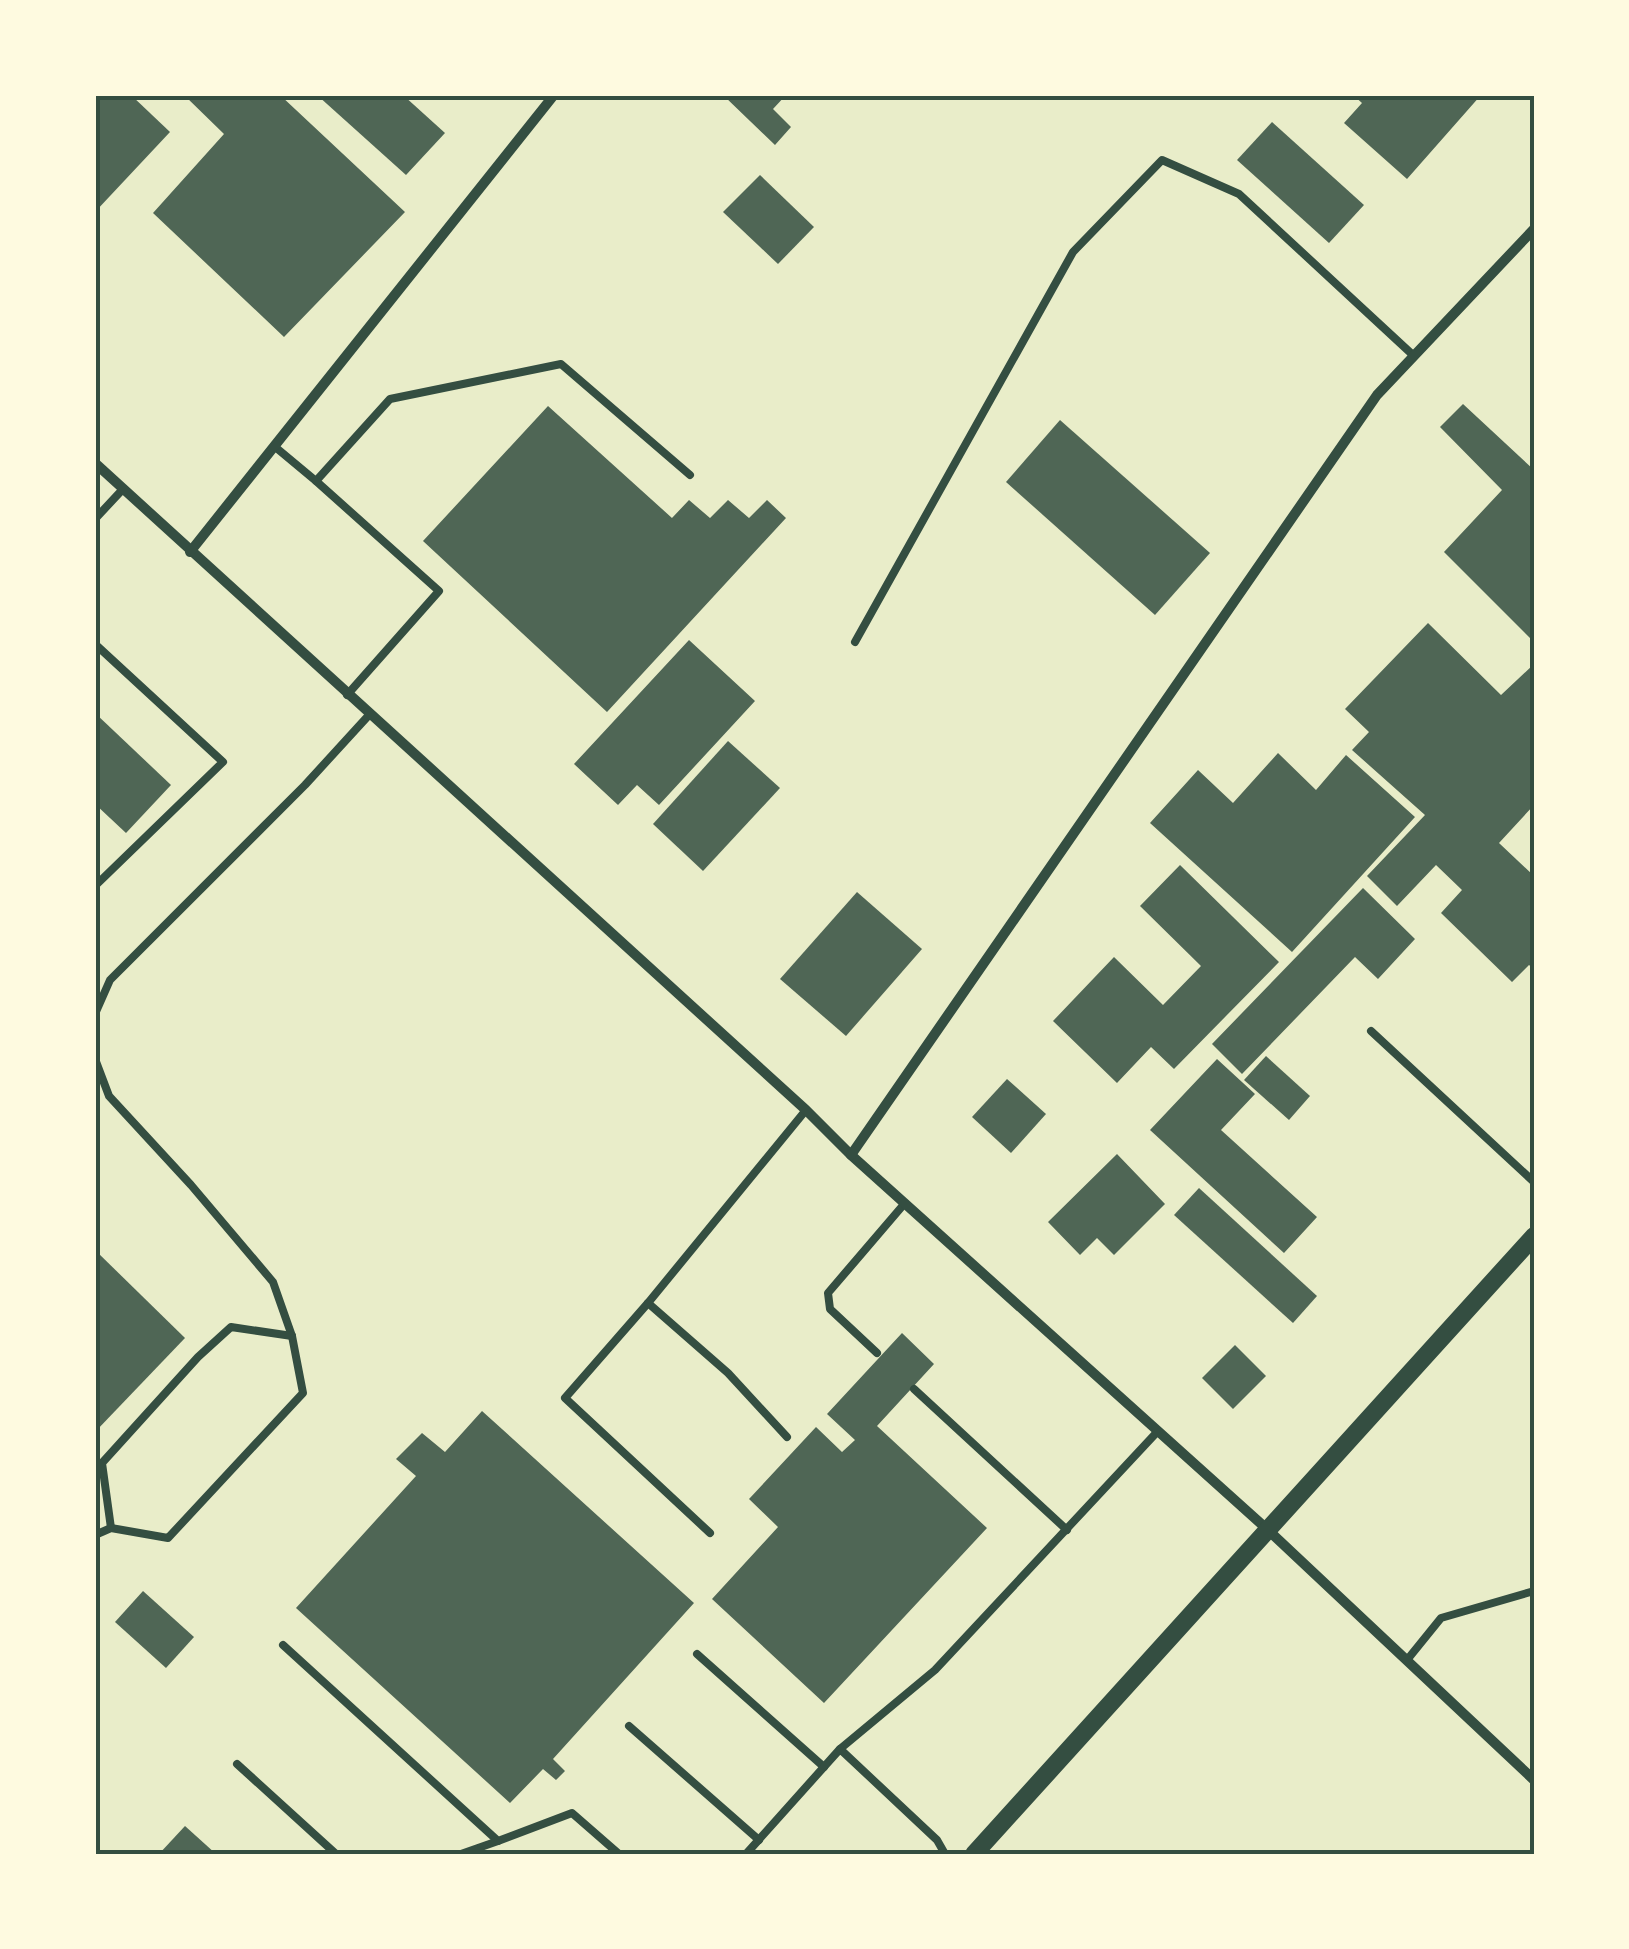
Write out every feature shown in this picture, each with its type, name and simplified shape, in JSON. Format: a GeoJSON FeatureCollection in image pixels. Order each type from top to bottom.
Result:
{"type":"FeatureCollection","features":[{"type":"Feature","properties":{"kind":"street"},"geometry":{"type":"LineString","coordinates":[[190,552],[554,95]]}},
{"type":"Feature","properties":{"kind":"street"},"geometry":{"type":"LineString","coordinates":[[852,1155],[1377,396],[1534,229]]}},
{"type":"Feature","properties":{"kind":"street"},"geometry":{"type":"LineString","coordinates":[[95,463],[1268,1530],[1534,1780]]}},
{"type":"Feature","properties":{"kind":"street"},"geometry":{"type":"LineString","coordinates":[[974,1854],[1534,1236]]}},
{"type":"Feature","properties":{"kind":"lane"},"geometry":{"type":"LineString","coordinates":[[855,642],[1073,252],[1162,160],[1239,194],[1414,356]]}},
{"type":"Feature","properties":{"kind":"lane"},"geometry":{"type":"LineString","coordinates":[[316,481],[390,400],[560,364],[690,474]]}},
{"type":"Feature","properties":{"kind":"lane"},"geometry":{"type":"LineString","coordinates":[[274,446],[439,591],[348,695]]}},
{"type":"Feature","properties":{"kind":"lane"},"geometry":{"type":"LineString","coordinates":[[95,519],[123,489]]}},
{"type":"Feature","properties":{"kind":"lane"},"geometry":{"type":"LineString","coordinates":[[95,644],[223,762],[95,886]]}},
{"type":"Feature","properties":{"kind":"lane"},"geometry":{"type":"LineString","coordinates":[[95,1014],[110,980],[370,715]]}},
{"type":"Feature","properties":{"kind":"lane"},"geometry":{"type":"LineString","coordinates":[[1371,1031],[1534,1182]]}},
{"type":"Feature","properties":{"kind":"lane"},"geometry":{"type":"LineString","coordinates":[[95,1059],[108,1096],[191,1185],[272,1282],[292,1336],[303,1393],[168,1538],[112,1528],[95,1535]]}},
{"type":"Feature","properties":{"kind":"lane"},"geometry":{"type":"LineString","coordinates":[[710,1533],[564,1398],[648,1303],[806,1110]]}},
{"type":"Feature","properties":{"kind":"lane"},"geometry":{"type":"LineString","coordinates":[[876,1354],[830,1309],[828,1293],[905,1203]]}},
{"type":"Feature","properties":{"kind":"lane"},"geometry":{"type":"LineString","coordinates":[[648,1303],[728,1373],[787,1437]]}},
{"type":"Feature","properties":{"kind":"lane"},"geometry":{"type":"LineString","coordinates":[[112,1528],[102,1464],[198,1357],[231,1327],[292,1336]]}},
{"type":"Feature","properties":{"kind":"lane"},"geometry":{"type":"LineString","coordinates":[[914,1389],[1067,1530]]}},
{"type":"Feature","properties":{"kind":"lane"},"geometry":{"type":"LineString","coordinates":[[746,1854],[840,1749],[935,1670],[1158,1431]]}},
{"type":"Feature","properties":{"kind":"lane"},"geometry":{"type":"LineString","coordinates":[[1406,1660],[1442,1618],[1534,1591]]}},
{"type":"Feature","properties":{"kind":"lane"},"geometry":{"type":"LineString","coordinates":[[283,1645],[498,1841]]}},
{"type":"Feature","properties":{"kind":"lane"},"geometry":{"type":"LineString","coordinates":[[698,1654],[824,1767]]}},
{"type":"Feature","properties":{"kind":"lane"},"geometry":{"type":"LineString","coordinates":[[629,1726],[759,1840]]}},
{"type":"Feature","properties":{"kind":"lane"},"geometry":{"type":"LineString","coordinates":[[840,1749],[937,1840],[945,1854]]}},
{"type":"Feature","properties":{"kind":"lane"},"geometry":{"type":"LineString","coordinates":[[237,1764],[336,1854]]}},
{"type":"Feature","properties":{"kind":"lane"},"geometry":{"type":"LineString","coordinates":[[461,1854],[572,1813],[619,1854]]}},
{"type":"Feature","properties":{"kind":"building"},"geometry":{"type":"Polygon","coordinates":[[[95,95],[131,95],[170,132],[95,212],[95,95]]]}},
{"type":"Feature","properties":{"kind":"building"},"geometry":{"type":"Polygon","coordinates":[[[184,95],[280,95],[405,212],[284,337],[153,213],[224,134],[184,95]]]}},
{"type":"Feature","properties":{"kind":"building"},"geometry":{"type":"Polygon","coordinates":[[[317,95],[403,95],[445,133],[406,175],[317,95]]]}},
{"type":"Feature","properties":{"kind":"building"},"geometry":{"type":"Polygon","coordinates":[[[723,95],[786,95],[773,109],[791,127],[775,145],[723,95]]]}},
{"type":"Feature","properties":{"kind":"building"},"geometry":{"type":"Polygon","coordinates":[[[1353,95],[1481,95],[1407,179],[1344,123],[1362,103],[1353,95]]]}},
{"type":"Feature","properties":{"kind":"building"},"geometry":{"type":"Polygon","coordinates":[[[1272,122],[1364,205],[1329,243],[1237,160],[1272,122]]]}},
{"type":"Feature","properties":{"kind":"building"},"geometry":{"type":"Polygon","coordinates":[[[760,175],[814,227],[778,264],[723,212],[760,175]]]}},
{"type":"Feature","properties":{"kind":"building"},"geometry":{"type":"Polygon","coordinates":[[[1463,404],[1534,470],[1534,642],[1444,552],[1502,490],[1440,427],[1463,404]]]}},
{"type":"Feature","properties":{"kind":"building"},"geometry":{"type":"Polygon","coordinates":[[[548,406],[672,518],[689,500],[710,518],[728,500],[749,518],[767,500],[786,518],[607,712],[423,541],[548,406]]]}},
{"type":"Feature","properties":{"kind":"building"},"geometry":{"type":"Polygon","coordinates":[[[1060,420],[1210,553],[1155,615],[1006,482],[1060,420]]]}},
{"type":"Feature","properties":{"kind":"building"},"geometry":{"type":"Polygon","coordinates":[[[1428,623],[1501,695],[1534,664],[1534,805],[1499,843],[1534,876],[1534,969],[1529,965],[1512,982],[1441,913],[1462,890],[1436,865],[1397,906],[1367,876],[1425,815],[1352,750],[1369,732],[1345,709],[1428,623]]]}},
{"type":"Feature","properties":{"kind":"building"},"geometry":{"type":"Polygon","coordinates":[[[689,640],[755,701],[659,805],[637,785],[618,805],[574,764],[689,640]]]}},
{"type":"Feature","properties":{"kind":"building"},"geometry":{"type":"Polygon","coordinates":[[[95,713],[171,785],[126,833],[95,804],[95,713]]]}},
{"type":"Feature","properties":{"kind":"building"},"geometry":{"type":"Polygon","coordinates":[[[728,741],[780,788],[703,871],[653,824],[728,741]]]}},
{"type":"Feature","properties":{"kind":"building"},"geometry":{"type":"Polygon","coordinates":[[[1278,753],[1316,790],[1346,755],[1415,817],[1292,952],[1150,823],[1198,770],[1233,803],[1278,753]]]}},
{"type":"Feature","properties":{"kind":"building"},"geometry":{"type":"Polygon","coordinates":[[[1180,865],[1279,962],[1174,1069],[1151,1047],[1117,1083],[1053,1021],[1114,957],[1163,1005],[1201,966],[1140,906],[1180,865]]]}},
{"type":"Feature","properties":{"kind":"building"},"geometry":{"type":"Polygon","coordinates":[[[1363,888],[1415,939],[1378,979],[1355,957],[1242,1074],[1212,1044],[1363,888]]]}},
{"type":"Feature","properties":{"kind":"building"},"geometry":{"type":"Polygon","coordinates":[[[857,892],[922,949],[846,1036],[780,979],[857,892]]]}},
{"type":"Feature","properties":{"kind":"building"},"geometry":{"type":"Polygon","coordinates":[[[1266,1056],[1310,1096],[1289,1120],[1244,1080],[1266,1056]]]}},
{"type":"Feature","properties":{"kind":"building"},"geometry":{"type":"Polygon","coordinates":[[[1217,1059],[1255,1094],[1221,1130],[1317,1217],[1284,1253],[1150,1130],[1217,1059]]]}},
{"type":"Feature","properties":{"kind":"building"},"geometry":{"type":"Polygon","coordinates":[[[1007,1079],[1046,1114],[1011,1153],[972,1117],[1007,1079]]]}},
{"type":"Feature","properties":{"kind":"building"},"geometry":{"type":"Polygon","coordinates":[[[1117,1154],[1165,1204],[1114,1255],[1097,1238],[1080,1255],[1048,1222],[1117,1154]]]}},
{"type":"Feature","properties":{"kind":"building"},"geometry":{"type":"Polygon","coordinates":[[[1199,1188],[1317,1296],[1293,1323],[1174,1215],[1199,1188]]]}},
{"type":"Feature","properties":{"kind":"building"},"geometry":{"type":"Polygon","coordinates":[[[95,1250],[185,1338],[95,1432],[95,1250]]]}},
{"type":"Feature","properties":{"kind":"building"},"geometry":{"type":"Polygon","coordinates":[[[902,1333],[934,1364],[877,1426],[987,1528],[824,1703],[712,1599],[778,1527],[749,1499],[816,1427],[842,1452],[855,1440],[827,1414],[902,1333]]]}},
{"type":"Feature","properties":{"kind":"building"},"geometry":{"type":"Polygon","coordinates":[[[1235,1345],[1266,1376],[1233,1409],[1202,1378],[1235,1345]]]}},
{"type":"Feature","properties":{"kind":"building"},"geometry":{"type":"Polygon","coordinates":[[[482,1411],[694,1603],[553,1759],[565,1771],[556,1780],[543,1769],[510,1803],[296,1608],[416,1476],[396,1459],[422,1433],[445,1452],[482,1411]]]}},
{"type":"Feature","properties":{"kind":"building"},"geometry":{"type":"Polygon","coordinates":[[[143,1591],[194,1637],[166,1668],[115,1622],[143,1591]]]}},
{"type":"Feature","properties":{"kind":"building"},"geometry":{"type":"Polygon","coordinates":[[[185,1826],[216,1854],[159,1854],[185,1826]]]}}]}
